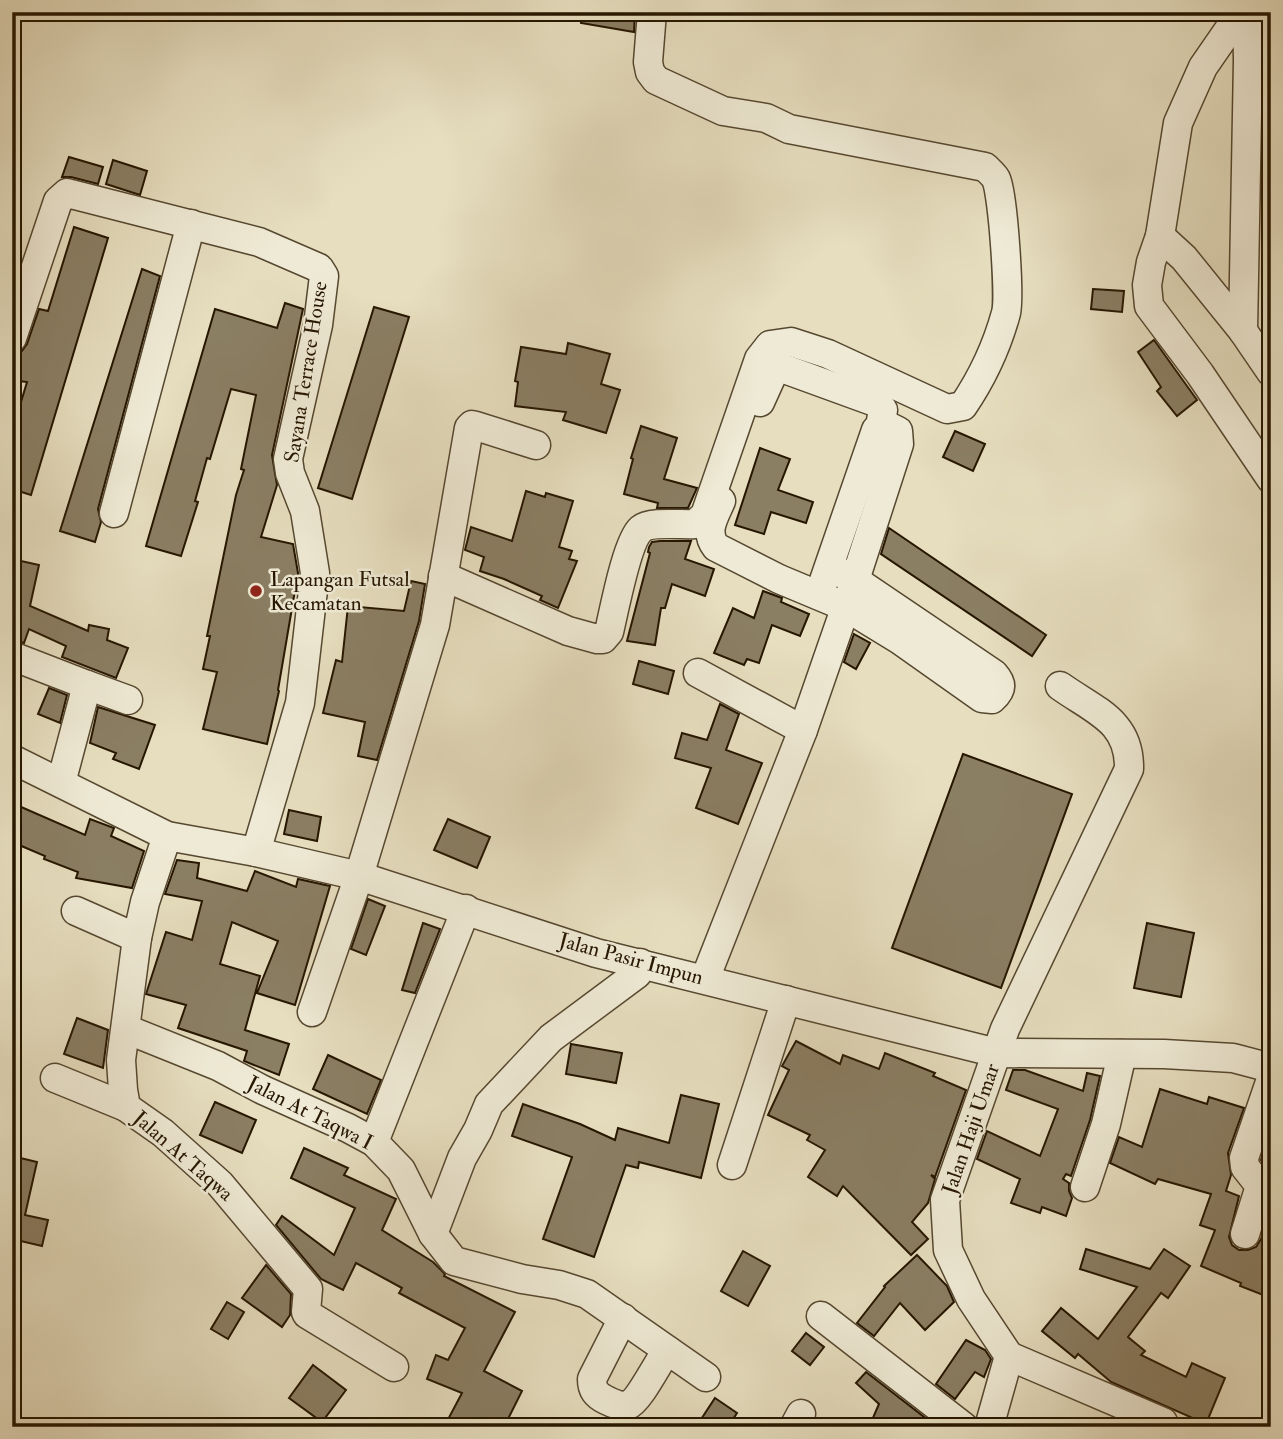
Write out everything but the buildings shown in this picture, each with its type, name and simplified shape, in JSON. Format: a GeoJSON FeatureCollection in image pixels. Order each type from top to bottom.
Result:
{"type":"FeatureCollection","features":[{"type":"Feature","properties":{"kind":"street"},"geometry":{"type":"LineString","coordinates":[[443,576],[568,631],[603,639],[609,632],[631,544],[642,528],[653,524],[695,524],[705,515],[759,359],[771,345],[791,342],[828,354],[947,409],[963,406],[980,380],[1007,311],[1001,198],[996,179],[985,167],[789,129],[766,118],[723,111],[670,88],[656,80],[650,72],[648,62],[652,12]]}},
{"type":"Feature","properties":{"kind":"street"},"geometry":{"type":"LineString","coordinates":[[1241,12],[1203,67],[1178,123],[1160,236],[1147,285],[1149,306],[1200,374],[1271,479]]}},
{"type":"Feature","properties":{"kind":"street"},"geometry":{"type":"LineString","coordinates":[[1242,331],[1247,12]]}},
{"type":"Feature","properties":{"kind":"street","name":"Sayana Terrace House"},"geometry":{"type":"LineString","coordinates":[[12,338],[58,201],[67,193],[259,242],[319,268],[324,276],[318,325],[288,459],[290,473],[305,511],[315,573],[300,703],[256,852]]}},
{"type":"Feature","properties":{"kind":"street"},"geometry":{"type":"LineString","coordinates":[[114,513],[191,224]]}},
{"type":"Feature","properties":{"kind":"street"},"geometry":{"type":"LineString","coordinates":[[1160,236],[1184,258],[1271,372]]}},
{"type":"Feature","properties":{"kind":"street"},"geometry":{"type":"LineString","coordinates":[[819,595],[876,430],[880,426],[883,410],[878,403],[779,367],[768,383],[709,531],[712,542],[716,547],[779,579],[846,607],[900,640],[982,698],[992,699],[999,693],[1002,687],[994,674],[855,580],[830,567]]}},
{"type":"Feature","properties":{"kind":"street"},"geometry":{"type":"LineString","coordinates":[[312,1012],[359,876],[435,625],[469,428],[472,425],[536,445]]}},
{"type":"Feature","properties":{"kind":"street"},"geometry":{"type":"LineString","coordinates":[[705,979],[803,730],[899,444],[898,431],[886,425],[880,426]]}},
{"type":"Feature","properties":{"kind":"street"},"geometry":{"type":"LineString","coordinates":[[12,656],[128,700]]}},
{"type":"Feature","properties":{"kind":"street"},"geometry":{"type":"LineString","coordinates":[[698,673],[803,730]]}},
{"type":"Feature","properties":{"kind":"street"},"geometry":{"type":"LineString","coordinates":[[61,783],[87,685]]}},
{"type":"Feature","properties":{"kind":"street","name":"Jalan Haji Umar"},"geometry":{"type":"LineString","coordinates":[[1009,1356],[971,1299],[948,1250],[946,1200],[1005,1029],[1129,769],[1129,749],[1116,725],[1060,686]]}},
{"type":"Feature","properties":{"kind":"street","name":"Jalan Pasir Impun"},"geometry":{"type":"LineString","coordinates":[[12,759],[167,836],[256,852],[359,876],[596,953],[997,1053],[1233,1058],[1271,1068]]}},
{"type":"Feature","properties":{"kind":"street","name":"Jalan At Taqwa"},"geometry":{"type":"LineString","coordinates":[[167,836],[145,902],[137,938],[121,1060],[126,1107],[163,1133],[220,1184],[308,1289],[307,1314],[394,1367]]}},
{"type":"Feature","properties":{"kind":"street"},"geometry":{"type":"LineString","coordinates":[[374,1142],[466,909]]}},
{"type":"Feature","properties":{"kind":"street"},"geometry":{"type":"LineString","coordinates":[[76,911],[137,938]]}},
{"type":"Feature","properties":{"kind":"street"},"geometry":{"type":"LineString","coordinates":[[433,1234],[462,1158],[489,1104],[551,1038],[637,974],[640,963]]}},
{"type":"Feature","properties":{"kind":"street"},"geometry":{"type":"LineString","coordinates":[[732,1165],[786,1000]]}},
{"type":"Feature","properties":{"kind":"street","name":"Jalan At Taqwa I"},"geometry":{"type":"LineString","coordinates":[[127,1029],[218,1066],[374,1142],[401,1170],[433,1234],[454,1261],[587,1294],[706,1377]]}},
{"type":"Feature","properties":{"kind":"street"},"geometry":{"type":"LineString","coordinates":[[1085,1187],[1105,1124],[1122,1054]]}},
{"type":"Feature","properties":{"kind":"street"},"geometry":{"type":"LineString","coordinates":[[55,1078],[126,1107]]}},
{"type":"Feature","properties":{"kind":"street"},"geometry":{"type":"LineString","coordinates":[[1245,1234],[1260,1186],[1245,1167],[1244,1158],[1271,1079]]}},
{"type":"Feature","properties":{"kind":"street"},"geometry":{"type":"LineString","coordinates":[[821,1315],[964,1427]]}},
{"type":"Feature","properties":{"kind":"street"},"geometry":{"type":"LineString","coordinates":[[624,1318],[592,1378],[596,1394],[607,1401],[622,1406],[628,1405],[667,1350]]}},
{"type":"Feature","properties":{"kind":"street"},"geometry":{"type":"LineString","coordinates":[[989,1427],[1009,1356],[1163,1422]]}},
{"type":"Feature","properties":{"kind":"place","name":"Lapangan Futsal Kecamatan"},"geometry":{"type":"Point","coordinates":[256,591]}}]}
